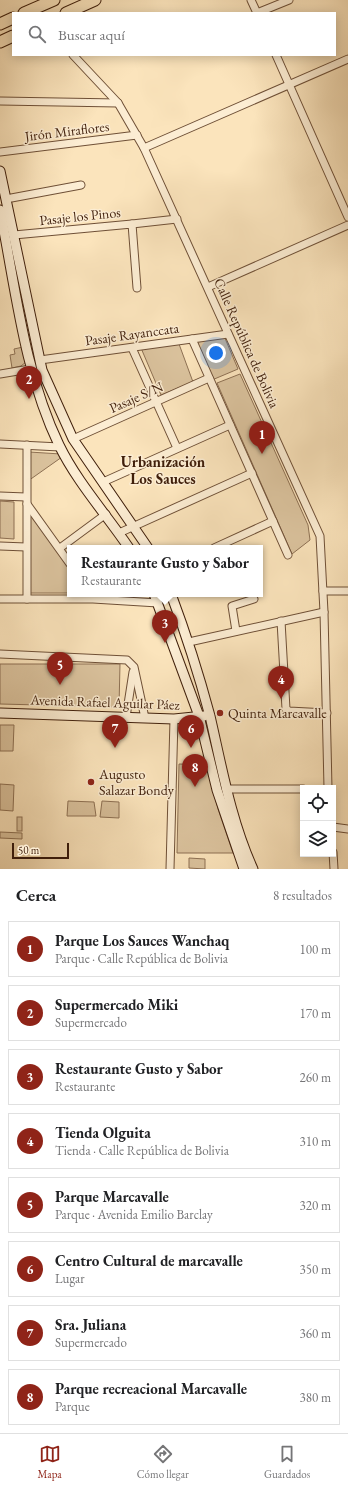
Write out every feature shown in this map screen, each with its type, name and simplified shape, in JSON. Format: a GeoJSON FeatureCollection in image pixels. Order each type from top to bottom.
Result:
{"type":"FeatureCollection","features":[{"type":"Feature","properties":{"kind":"main road"},"geometry":{"type":"LineString","coordinates":[[26,12],[54,0]]}},
{"type":"Feature","properties":{"kind":"main road"},"geometry":{"type":"LineString","coordinates":[[68,12],[95,0]]}},
{"type":"Feature","properties":{"kind":"main road"},"geometry":{"type":"LineString","coordinates":[[0,24],[12,18]]}},
{"type":"Feature","properties":{"kind":"main road"},"geometry":{"type":"LineString","coordinates":[[0,42],[12,36]]}},
{"type":"Feature","properties":{"kind":"main road"},"geometry":{"type":"LineString","coordinates":[[0,171],[42,370],[73,439],[146,545]]}},
{"type":"Feature","properties":{"kind":"main road"},"geometry":{"type":"LineString","coordinates":[[0,210],[4,250],[30,369],[48,420],[60,447],[127,545]]}},
{"type":"Feature","properties":{"kind":"main road"},"geometry":{"type":"LineString","coordinates":[[172,597],[189,642],[209,715],[226,790],[244,849],[253,869]]}},
{"type":"Feature","properties":{"kind":"main road"},"geometry":{"type":"LineString","coordinates":[[156,598],[198,716],[217,790],[244,869]]}},
{"type":"Feature","properties":{"kind":"main road","name":"Avenida Rafael Aguilar Páez"},"geometry":{"type":"LineString","coordinates":[[0,713],[174,719],[209,715]]}},
{"type":"Feature","properties":{"kind":"street"},"geometry":{"type":"LineString","coordinates":[[251,0],[257,12]]}},
{"type":"Feature","properties":{"kind":"street"},"geometry":{"type":"LineString","coordinates":[[259,12],[289,0]]}},
{"type":"Feature","properties":{"kind":"street","name":"Calle República de Bolivia"},"geometry":{"type":"LineString","coordinates":[[74,56],[118,103],[144,148],[320,536],[324,612],[328,785]]}},
{"type":"Feature","properties":{"kind":"street"},"geometry":{"type":"LineString","coordinates":[[276,56],[348,217]]}},
{"type":"Feature","properties":{"kind":"street"},"geometry":{"type":"LineString","coordinates":[[144,148],[289,83],[348,59]]}},
{"type":"Feature","properties":{"kind":"street"},"geometry":{"type":"LineString","coordinates":[[0,101],[118,103]]}},
{"type":"Feature","properties":{"kind":"street","name":"Jirón Miraflores"},"geometry":{"type":"LineString","coordinates":[[0,152],[137,136]]}},
{"type":"Feature","properties":{"kind":"street"},"geometry":{"type":"LineString","coordinates":[[6,199],[81,185]]}},
{"type":"Feature","properties":{"kind":"street"},"geometry":{"type":"LineString","coordinates":[[132,224],[177,219]]}},
{"type":"Feature","properties":{"kind":"street","name":"Pasaje los Pinos"},"geometry":{"type":"LineString","coordinates":[[14,235],[132,224],[137,288]]}},
{"type":"Feature","properties":{"kind":"street"},"geometry":{"type":"LineString","coordinates":[[208,287],[348,225]]}},
{"type":"Feature","properties":{"kind":"street","name":"Pasaje Rayanccata"},"geometry":{"type":"LineString","coordinates":[[40,360],[228,334]]}},
{"type":"Feature","properties":{"kind":"street"},"geometry":{"type":"LineString","coordinates":[[192,339],[288,555]]}},
{"type":"Feature","properties":{"kind":"street"},"geometry":{"type":"LineString","coordinates":[[132,348],[177,448]]}},
{"type":"Feature","properties":{"kind":"street"},"geometry":{"type":"LineString","coordinates":[[0,374],[30,369]]}},
{"type":"Feature","properties":{"kind":"street","name":"Pasaje S/N"},"geometry":{"type":"LineString","coordinates":[[73,439],[209,378]]}},
{"type":"Feature","properties":{"kind":"street"},"geometry":{"type":"LineString","coordinates":[[103,482],[230,425]]}},
{"type":"Feature","properties":{"kind":"street"},"geometry":{"type":"LineString","coordinates":[[0,444],[60,447]]}},
{"type":"Feature","properties":{"kind":"street"},"geometry":{"type":"LineString","coordinates":[[27,445],[27,598]]}},
{"type":"Feature","properties":{"kind":"street"},"geometry":{"type":"LineString","coordinates":[[119,533],[252,473]]}},
{"type":"Feature","properties":{"kind":"street"},"geometry":{"type":"LineString","coordinates":[[0,496],[26,500],[67,559]]}},
{"type":"Feature","properties":{"kind":"street"},"geometry":{"type":"LineString","coordinates":[[60,548],[106,514]]}},
{"type":"Feature","properties":{"kind":"street"},"geometry":{"type":"LineString","coordinates":[[221,545],[273,521]]}},
{"type":"Feature","properties":{"kind":"street"},"geometry":{"type":"LineString","coordinates":[[0,546],[26,547]]}},
{"type":"Feature","properties":{"kind":"street"},"geometry":{"type":"LineString","coordinates":[[323,591],[348,591]]}},
{"type":"Feature","properties":{"kind":"street"},"geometry":{"type":"LineString","coordinates":[[0,599],[67,597]]}},
{"type":"Feature","properties":{"kind":"street"},"geometry":{"type":"LineString","coordinates":[[124,597],[156,598]]}},
{"type":"Feature","properties":{"kind":"street"},"geometry":{"type":"LineString","coordinates":[[236,631],[232,606],[254,599]]}},
{"type":"Feature","properties":{"kind":"street"},"geometry":{"type":"LineString","coordinates":[[189,642],[324,612]]}},
{"type":"Feature","properties":{"kind":"street"},"geometry":{"type":"LineString","coordinates":[[281,621],[286,709],[289,711],[327,713]]}},
{"type":"Feature","properties":{"kind":"street"},"geometry":{"type":"LineString","coordinates":[[0,654],[127,660],[134,667],[145,718]]}},
{"type":"Feature","properties":{"kind":"street"},"geometry":{"type":"LineString","coordinates":[[126,717],[134,667]]}},
{"type":"Feature","properties":{"kind":"street"},"geometry":{"type":"LineString","coordinates":[[170,869],[174,719]]}},
{"type":"Feature","properties":{"kind":"street"},"geometry":{"type":"LineString","coordinates":[[226,790],[300,789]]}},
{"type":"Feature","properties":{"kind":"street"},"geometry":{"type":"LineString","coordinates":[[336,827],[348,829]]}},
{"type":"Feature","properties":{"kind":"street"},"geometry":{"type":"LineString","coordinates":[[333,857],[334,869]]}},
{"type":"Feature","properties":{"kind":"shaded area"},"geometry":{"type":"Polygon","coordinates":[[[224,336],[238,369],[212,380],[194,341],[224,336]]]}},
{"type":"Feature","properties":{"kind":"shaded area"},"geometry":{"type":"Polygon","coordinates":[[[179,344],[193,382],[161,395],[141,348],[179,344]]]}},
{"type":"Feature","properties":{"kind":"shaded area"},"geometry":{"type":"Polygon","coordinates":[[[23,347],[26,362],[21,366],[12,368],[10,355],[15,354],[14,349],[23,347]]]}},
{"type":"Feature","properties":{"kind":"shaded area"},"geometry":{"type":"Polygon","coordinates":[[[240,374],[308,525],[310,540],[292,554],[217,383],[240,374]]]}},
{"type":"Feature","properties":{"kind":"shaded area"},"geometry":{"type":"Polygon","coordinates":[[[29,452],[61,454],[62,457],[28,481],[29,452]]]}},
{"type":"Feature","properties":{"kind":"shaded area"},"geometry":{"type":"Polygon","coordinates":[[[0,501],[14,502],[14,539],[0,538],[0,501]]]}},
{"type":"Feature","properties":{"kind":"shaded area"},"geometry":{"type":"Polygon","coordinates":[[[29,511],[67,566],[67,593],[29,593],[29,511]]]}},
{"type":"Feature","properties":{"kind":"shaded area"},"geometry":{"type":"Polygon","coordinates":[[[0,664],[120,664],[119,707],[0,704],[0,664]]]}},
{"type":"Feature","properties":{"kind":"shaded area"},"geometry":{"type":"Polygon","coordinates":[[[0,725],[14,725],[13,751],[0,751],[0,725]]]}},
{"type":"Feature","properties":{"kind":"shaded area"},"geometry":{"type":"Polygon","coordinates":[[[179,764],[207,765],[218,809],[233,853],[177,853],[179,764]]]}},
{"type":"Feature","properties":{"kind":"shaded area"},"geometry":{"type":"Polygon","coordinates":[[[0,784],[14,785],[13,811],[0,810],[0,784]]]}},
{"type":"Feature","properties":{"kind":"shaded area"},"geometry":{"type":"Polygon","coordinates":[[[68,801],[94,802],[96,816],[67,816],[68,801]]]}},
{"type":"Feature","properties":{"kind":"shaded area"},"geometry":{"type":"Polygon","coordinates":[[[102,801],[119,802],[119,818],[100,817],[102,801]]]}},
{"type":"Feature","properties":{"kind":"shaded area"},"geometry":{"type":"Polygon","coordinates":[[[17,817],[22,817],[22,831],[17,831],[17,817]]]}},
{"type":"Feature","properties":{"kind":"shaded area"},"geometry":{"type":"Polygon","coordinates":[[[0,832],[22,833],[22,839],[0,838],[0,832]]]}},
{"type":"Feature","properties":{"kind":"shaded area"},"geometry":{"type":"Polygon","coordinates":[[[189,858],[205,859],[205,869],[189,868],[189,858]]]}},
{"type":"Feature","properties":{"kind":"place","name":"Supermercado Miki"},"geometry":{"type":"Point","coordinates":[29,399]}},
{"type":"Feature","properties":{"kind":"place","name":"Parque Los Sauces Wanchaq"},"geometry":{"type":"Point","coordinates":[262,454]}},
{"type":"Feature","properties":{"kind":"place","name":"Restaurante Gusto y Sabor"},"geometry":{"type":"Point","coordinates":[165,643]}},
{"type":"Feature","properties":{"kind":"place","name":"Parque Marcavalle"},"geometry":{"type":"Point","coordinates":[60,685]}},
{"type":"Feature","properties":{"kind":"place","name":"Tienda Olguita"},"geometry":{"type":"Point","coordinates":[281,699]}},
{"type":"Feature","properties":{"kind":"place","name":"Quinta Marcavalle"},"geometry":{"type":"Point","coordinates":[220,713]}},
{"type":"Feature","properties":{"kind":"place","name":"Sra. Juliana"},"geometry":{"type":"Point","coordinates":[115,748]}},
{"type":"Feature","properties":{"kind":"place","name":"Centro Cultural de marcavalle"},"geometry":{"type":"Point","coordinates":[191,748]}},
{"type":"Feature","properties":{"kind":"place","name":"Augusto Salazar Bondy"},"geometry":{"type":"Point","coordinates":[91,782]}},
{"type":"Feature","properties":{"kind":"place","name":"Parque recreacional Marcavalle"},"geometry":{"type":"Point","coordinates":[195,787]}},
{"type":"Feature","properties":{"kind":"district","name":"Urbanización Los Sauces"},"geometry":{"type":"Point","coordinates":[163,470]}}]}
